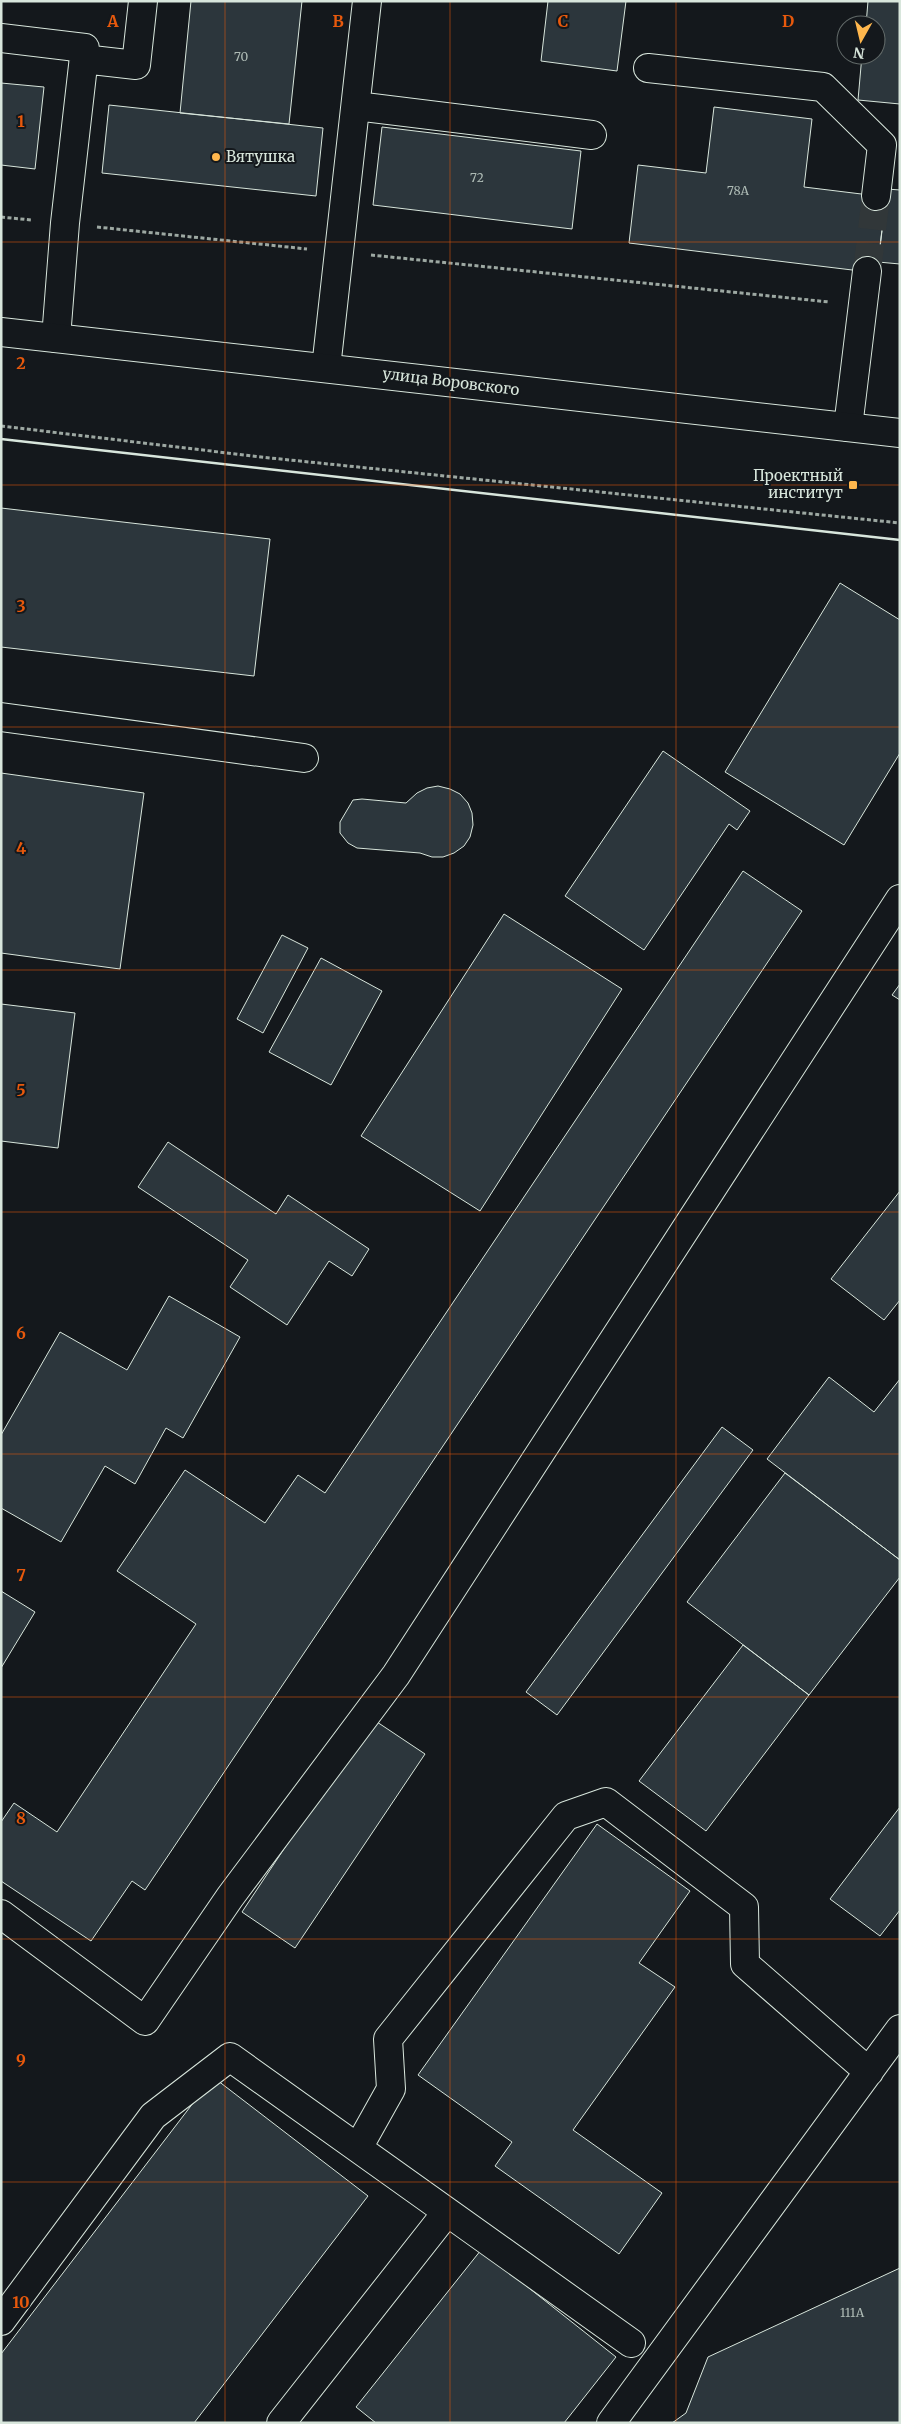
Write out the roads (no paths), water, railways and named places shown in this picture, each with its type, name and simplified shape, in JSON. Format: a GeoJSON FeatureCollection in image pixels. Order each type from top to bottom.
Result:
{"type":"FeatureCollection","features":[{"type":"Feature","properties":{"kind":"main road"},"geometry":{"type":"LineString","coordinates":[[83,59],[136,65],[143,1]]}},
{"type":"Feature","properties":{"kind":"main road"},"geometry":{"type":"LineString","coordinates":[[326,368],[367,1]]}},
{"type":"Feature","properties":{"kind":"main road"},"geometry":{"type":"LineString","coordinates":[[1,38],[85,48],[65,223],[56,338]]}},
{"type":"Feature","properties":{"kind":"main road"},"geometry":{"type":"LineString","coordinates":[[648,68],[823,87],[882,145],[876,196]]}},
{"type":"Feature","properties":{"kind":"main road"},"geometry":{"type":"LineString","coordinates":[[356,106],[592,135]]}},
{"type":"Feature","properties":{"kind":"main road"},"geometry":{"type":"LineString","coordinates":[[848,427],[867,271]]}},
{"type":"Feature","properties":{"kind":"main road","name":"улица Воровского"},"geometry":{"type":"LineString","coordinates":[[1,332],[900,433]]}},
{"type":"Feature","properties":{"kind":"main road"},"geometry":{"type":"LineString","coordinates":[[1,717],[304,758]]}},
{"type":"Feature","properties":{"kind":"main road"},"geometry":{"type":"LineString","coordinates":[[1,1914],[145,2020],[230,1897],[396,1675],[900,899]]}},
{"type":"Feature","properties":{"kind":"main road"},"geometry":{"type":"LineString","coordinates":[[358,2148],[392,2089],[388,2039],[566,1816],[606,1802],[744,1907],[745,1964],[869,2072]]}},
{"type":"Feature","properties":{"kind":"main road"},"geometry":{"type":"LineString","coordinates":[[616,2420],[900,2029]]}},
{"type":"Feature","properties":{"kind":"main road"},"geometry":{"type":"LineString","coordinates":[[1,2322],[153,2116],[230,2057],[631,2343]]}},
{"type":"Feature","properties":{"kind":"main road"},"geometry":{"type":"LineString","coordinates":[[281,2423],[447,2212]]}},
{"type":"Feature","properties":{"kind":"tunnel"},"geometry":{"type":"LineString","coordinates":[[867,271],[876,196]]}},
{"type":"Feature","properties":{"kind":"place","name":"Вятушка"},"geometry":{"type":"Point","coordinates":[216,157]}},
{"type":"Feature","properties":{"kind":"place","name":"Проектный институт"},"geometry":{"type":"Point","coordinates":[853,485]}}]}
